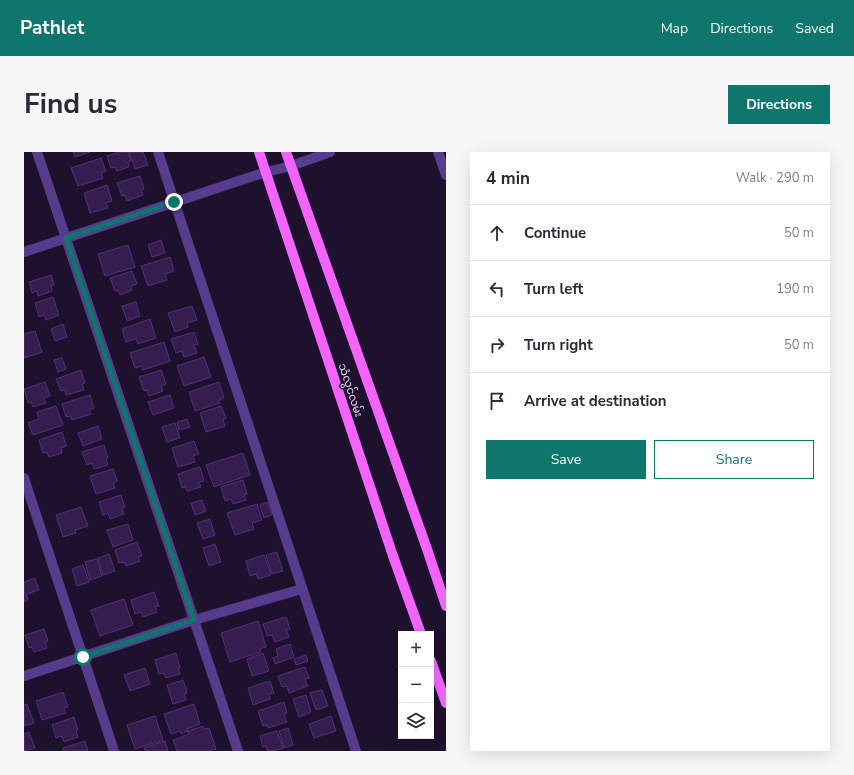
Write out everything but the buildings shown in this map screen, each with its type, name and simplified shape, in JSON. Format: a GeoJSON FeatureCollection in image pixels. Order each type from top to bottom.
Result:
{"type":"FeatureCollection","features":[{"type":"Feature","properties":{"kind":"main road","name":"သံလွင်လမ်း"},"geometry":{"type":"LineString","coordinates":[[259,152],[393,556],[420,631]]}},
{"type":"Feature","properties":{"kind":"main road","name":"သံလွင်လမ်း"},"geometry":{"type":"LineString","coordinates":[[286,152],[446,606]]}},
{"type":"Feature","properties":{"kind":"main road"},"geometry":{"type":"LineString","coordinates":[[433,667],[446,703]]}},
{"type":"Feature","properties":{"kind":"street"},"geometry":{"type":"LineString","coordinates":[[37,152],[238,751]]}},
{"type":"Feature","properties":{"kind":"street"},"geometry":{"type":"LineString","coordinates":[[158,152],[356,751]]}},
{"type":"Feature","properties":{"kind":"street"},"geometry":{"type":"LineString","coordinates":[[24,252],[330,152]]}},
{"type":"Feature","properties":{"kind":"street"},"geometry":{"type":"LineString","coordinates":[[438,152],[446,175]]}},
{"type":"Feature","properties":{"kind":"street"},"geometry":{"type":"LineString","coordinates":[[24,478],[114,751]]}},
{"type":"Feature","properties":{"kind":"street"},"geometry":{"type":"LineString","coordinates":[[24,676],[194,620],[302,589]]}},
{"type":"Feature","properties":{"kind":"route"},"geometry":{"type":"LineString","coordinates":[[83,657],[194,620],[66,238],[174,202]]}}]}
